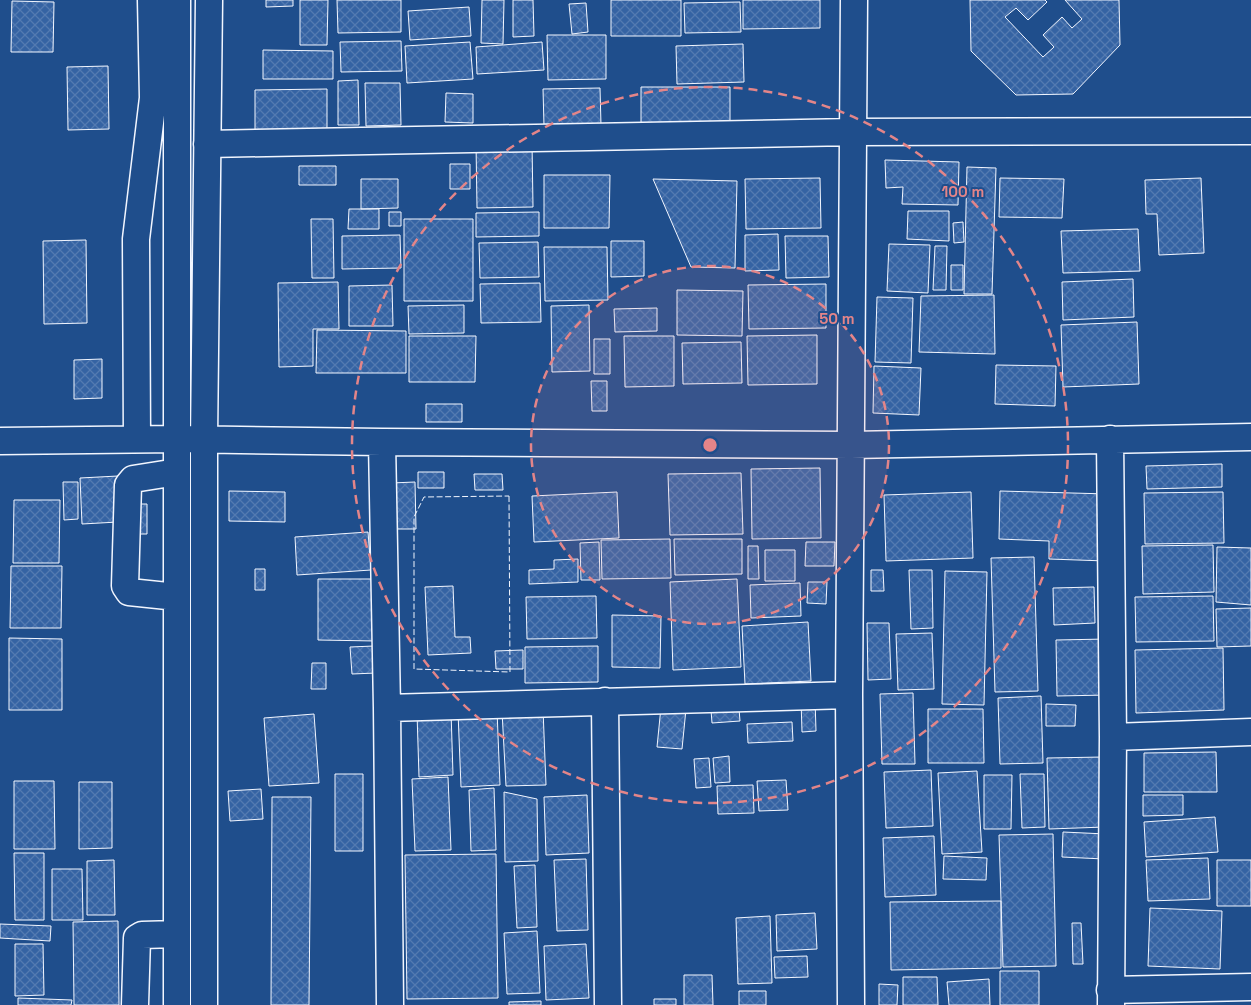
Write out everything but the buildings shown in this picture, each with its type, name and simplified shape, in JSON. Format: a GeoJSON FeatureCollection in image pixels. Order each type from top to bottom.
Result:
{"type":"FeatureCollection","features":[{"type":"Feature","properties":{"kind":"street"},"geometry":{"type":"LineString","coordinates":[[137,439],[136,239],[152,98],[151,0]]}},
{"type":"Feature","properties":{"kind":"street"},"geometry":{"type":"LineString","coordinates":[[176,1005],[178,0]]}},
{"type":"Feature","properties":{"kind":"street"},"geometry":{"type":"LineString","coordinates":[[204,1005],[204,440],[209,0]]}},
{"type":"Feature","properties":{"kind":"street"},"geometry":{"type":"LineString","coordinates":[[851,1005],[849,695],[854,0]]}},
{"type":"Feature","properties":{"kind":"street"},"geometry":{"type":"LineString","coordinates":[[207,144],[853,132],[1251,131]]}},
{"type":"Feature","properties":{"kind":"street"},"geometry":{"type":"LineString","coordinates":[[0,441],[177,439],[851,445],[1251,437]]}},
{"type":"Feature","properties":{"kind":"street"},"geometry":{"type":"LineString","coordinates":[[1110,439],[1113,737],[1110,997],[1251,987]]}},
{"type":"Feature","properties":{"kind":"street"},"geometry":{"type":"LineString","coordinates":[[382,442],[390,1005]]}},
{"type":"Feature","properties":{"kind":"street"},"geometry":{"type":"LineString","coordinates":[[177,472],[133,480],[128,485],[125,586],[130,592],[177,597]]}},
{"type":"Feature","properties":{"kind":"street"},"geometry":{"type":"LineString","coordinates":[[387,708],[849,695]]}},
{"type":"Feature","properties":{"kind":"street"},"geometry":{"type":"LineString","coordinates":[[605,701],[608,1005]]}},
{"type":"Feature","properties":{"kind":"street"},"geometry":{"type":"LineString","coordinates":[[1113,737],[1251,732]]}},
{"type":"Feature","properties":{"kind":"street"},"geometry":{"type":"LineString","coordinates":[[136,1005],[137,938],[142,935],[177,934]]}},
{"type":"Feature","properties":{"kind":"fence"},"geometry":{"type":"LineString","coordinates":[[509,496],[510,672],[414,669],[414,517],[424,497],[509,496]]}}]}
